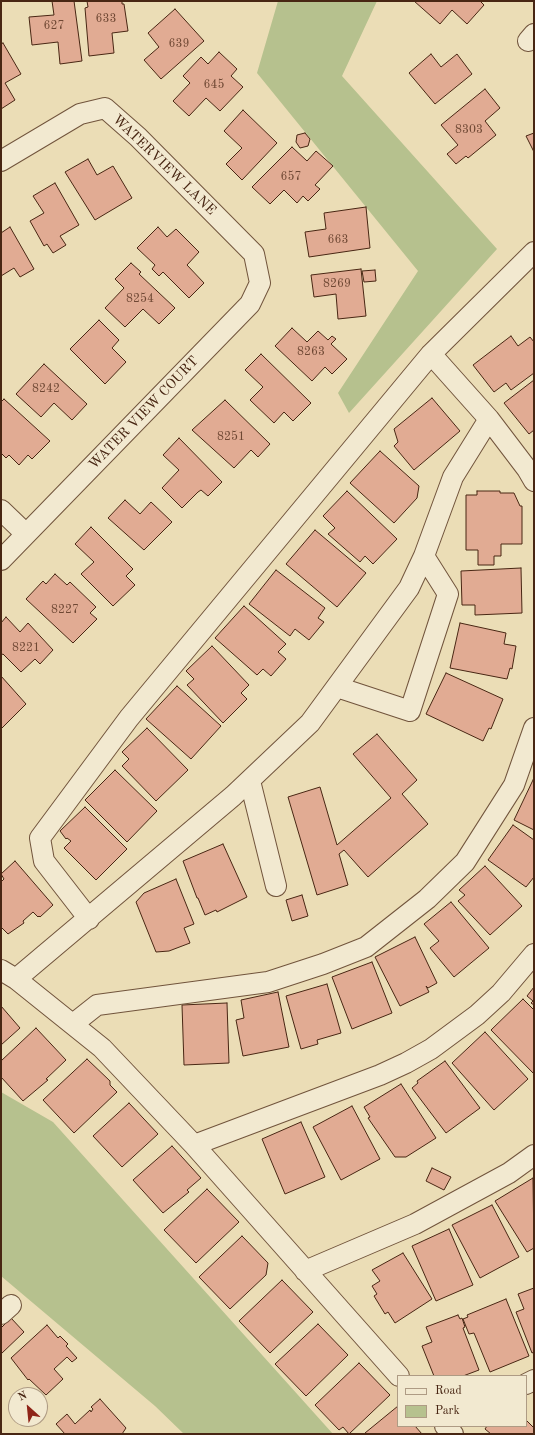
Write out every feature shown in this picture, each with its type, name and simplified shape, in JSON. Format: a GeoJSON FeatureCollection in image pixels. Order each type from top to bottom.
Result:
{"type":"FeatureCollection","features":[{"type":"Feature","properties":{"kind":"street","name":"WATERVIEW LANE"},"geometry":{"type":"LineString","coordinates":[[1,161],[80,114],[105,108],[138,136],[254,254]]}},
{"type":"Feature","properties":{"kind":"street","name":"WATER VIEW COURT"},"geometry":{"type":"LineString","coordinates":[[1,560],[250,304],[260,283],[254,254]]}},
{"type":"Feature","properties":{"kind":"street"},"geometry":{"type":"LineString","coordinates":[[89,919],[44,861],[40,838],[129,718],[431,354],[530,263]]}},
{"type":"Feature","properties":{"kind":"street"},"geometry":{"type":"LineString","coordinates":[[431,354],[490,419],[528,469],[534,481]]}},
{"type":"Feature","properties":{"kind":"street"},"geometry":{"type":"LineString","coordinates":[[398,1375],[194,1146],[102,1048],[8,975],[89,919],[250,781],[310,723],[408,588],[424,556],[453,477],[490,419]]}},
{"type":"Feature","properties":{"kind":"street"},"geometry":{"type":"LineString","coordinates":[[1,510],[26,534]]}},
{"type":"Feature","properties":{"kind":"street"},"geometry":{"type":"LineString","coordinates":[[337,687],[410,710],[448,594],[424,556]]}},
{"type":"Feature","properties":{"kind":"street"},"geometry":{"type":"LineString","coordinates":[[73,1024],[97,1005],[268,982],[323,964],[366,947],[427,899],[465,862],[514,785],[534,728]]}},
{"type":"Feature","properties":{"kind":"street"},"geometry":{"type":"LineString","coordinates":[[250,781],[276,886]]}},
{"type":"Feature","properties":{"kind":"street"},"geometry":{"type":"LineString","coordinates":[[194,1146],[380,1075],[406,1063],[442,1041],[477,1015],[501,993],[534,954]]}},
{"type":"Feature","properties":{"kind":"street"},"geometry":{"type":"LineString","coordinates":[[305,1271],[415,1224],[509,1173],[534,1155]]}},
{"type":"Feature","properties":{"kind":"green space"},"geometry":{"type":"Polygon","coordinates":[[[278,1],[377,1],[342,76],[497,249],[349,413],[338,393],[418,271],[257,73],[278,1]]]}},
{"type":"Feature","properties":{"kind":"green space"},"geometry":{"type":"Polygon","coordinates":[[[1,1092],[53,1122],[333,1434],[184,1434],[155,1406],[1,1276],[1,1092]]]}},
{"type":"Feature","properties":{"kind":"building"},"geometry":{"type":"Polygon","coordinates":[[[52,1],[74,1],[82,61],[60,64],[58,42],[32,45],[29,17],[54,15],[52,1]]]}},
{"type":"Feature","properties":{"kind":"building"},"geometry":{"type":"Polygon","coordinates":[[[87,1],[122,1],[122,4],[124,4],[128,31],[112,33],[114,53],[89,56],[85,8],[88,7],[87,1]]]}},
{"type":"Feature","properties":{"kind":"building"},"geometry":{"type":"Polygon","coordinates":[[[414,1],[480,1],[484,5],[467,24],[452,10],[440,24],[414,1]]]}},
{"type":"Feature","properties":{"kind":"building"},"geometry":{"type":"Polygon","coordinates":[[[175,9],[204,41],[161,79],[144,60],[159,47],[148,33],[175,9]]]}},
{"type":"Feature","properties":{"kind":"building"},"geometry":{"type":"Polygon","coordinates":[[[3,43],[21,74],[5,83],[15,100],[1,109],[1,44],[3,43]]]}},
{"type":"Feature","properties":{"kind":"building"},"geometry":{"type":"Polygon","coordinates":[[[219,52],[237,69],[231,76],[243,87],[220,111],[206,98],[189,116],[173,101],[190,83],[183,76],[201,57],[208,64],[219,52]]]}},
{"type":"Feature","properties":{"kind":"building"},"geometry":{"type":"Polygon","coordinates":[[[431,54],[441,67],[457,54],[472,74],[435,104],[409,73],[431,54]]]}},
{"type":"Feature","properties":{"kind":"building"},"geometry":{"type":"Polygon","coordinates":[[[485,89],[500,108],[485,121],[496,135],[468,158],[466,156],[456,164],[447,154],[458,145],[441,125],[485,89]]]}},
{"type":"Feature","properties":{"kind":"building"},"geometry":{"type":"Polygon","coordinates":[[[243,110],[277,143],[242,180],[226,164],[242,148],[224,131],[243,110]]]}},
{"type":"Feature","properties":{"kind":"building"},"geometry":{"type":"Polygon","coordinates":[[[305,133],[310,139],[308,146],[300,148],[296,142],[297,135],[305,133]]]}},
{"type":"Feature","properties":{"kind":"building"},"geometry":{"type":"Polygon","coordinates":[[[534,133],[534,152],[526,136],[534,133]]]}},
{"type":"Feature","properties":{"kind":"building"},"geometry":{"type":"Polygon","coordinates":[[[292,147],[307,161],[316,151],[333,166],[315,185],[320,189],[308,201],[303,196],[297,203],[284,190],[270,204],[252,187],[292,147]]]}},
{"type":"Feature","properties":{"kind":"building"},"geometry":{"type":"Polygon","coordinates":[[[88,159],[97,175],[113,166],[132,198],[95,220],[65,172],[88,159]]]}},
{"type":"Feature","properties":{"kind":"building"},"geometry":{"type":"Polygon","coordinates":[[[55,183],[79,225],[60,236],[66,245],[53,253],[47,244],[44,246],[30,221],[44,213],[33,196],[55,183]]]}},
{"type":"Feature","properties":{"kind":"building"},"geometry":{"type":"Polygon","coordinates":[[[366,207],[370,248],[309,257],[305,232],[326,229],[324,213],[366,207]]]}},
{"type":"Feature","properties":{"kind":"building"},"geometry":{"type":"Polygon","coordinates":[[[10,227],[34,269],[20,277],[14,268],[1,276],[1,233],[10,227]]]}},
{"type":"Feature","properties":{"kind":"building"},"geometry":{"type":"Polygon","coordinates":[[[158,227],[167,237],[176,229],[199,252],[187,265],[204,283],[189,298],[163,272],[159,276],[152,269],[155,265],[137,248],[158,227]]]}},
{"type":"Feature","properties":{"kind":"building"},"geometry":{"type":"Polygon","coordinates":[[[131,263],[141,272],[139,274],[175,308],[159,324],[143,309],[125,327],[105,308],[124,288],[115,279],[131,263]]]}},
{"type":"Feature","properties":{"kind":"building"},"geometry":{"type":"Polygon","coordinates":[[[361,269],[366,316],[338,319],[336,294],[314,297],[311,275],[361,269]]]}},
{"type":"Feature","properties":{"kind":"building"},"geometry":{"type":"Polygon","coordinates":[[[375,270],[376,281],[364,282],[362,271],[375,270]]]}},
{"type":"Feature","properties":{"kind":"building"},"geometry":{"type":"Polygon","coordinates":[[[99,320],[119,340],[112,348],[126,362],[105,384],[70,349],[99,320]]]}},
{"type":"Feature","properties":{"kind":"building"},"geometry":{"type":"Polygon","coordinates":[[[292,328],[307,342],[318,331],[328,340],[332,336],[336,339],[331,344],[347,359],[332,374],[325,367],[312,381],[275,346],[292,328]]]}},
{"type":"Feature","properties":{"kind":"building"},"geometry":{"type":"Polygon","coordinates":[[[511,336],[518,346],[530,337],[534,342],[534,373],[511,390],[506,383],[494,392],[473,365],[511,336]]]}},
{"type":"Feature","properties":{"kind":"building"},"geometry":{"type":"Polygon","coordinates":[[[261,354],[311,403],[293,421],[284,412],[274,423],[250,400],[263,387],[245,370],[261,354]]]}},
{"type":"Feature","properties":{"kind":"building"},"geometry":{"type":"Polygon","coordinates":[[[44,364],[87,404],[72,420],[54,403],[41,417],[16,394],[44,364]]]}},
{"type":"Feature","properties":{"kind":"building"},"geometry":{"type":"Polygon","coordinates":[[[534,380],[534,430],[529,434],[504,403],[534,380]]]}},
{"type":"Feature","properties":{"kind":"building"},"geometry":{"type":"Polygon","coordinates":[[[432,398],[460,431],[414,470],[394,446],[398,442],[394,429],[432,398]]]}},
{"type":"Feature","properties":{"kind":"building"},"geometry":{"type":"Polygon","coordinates":[[[4,399],[50,441],[32,459],[28,455],[19,465],[9,455],[6,458],[1,453],[1,402],[4,399]]]}},
{"type":"Feature","properties":{"kind":"building"},"geometry":{"type":"Polygon","coordinates":[[[225,400],[270,444],[258,457],[251,450],[234,468],[192,430],[225,400]]]}},
{"type":"Feature","properties":{"kind":"building"},"geometry":{"type":"Polygon","coordinates":[[[179,438],[222,482],[208,496],[201,490],[182,508],[162,488],[179,470],[163,455],[179,438]]]}},
{"type":"Feature","properties":{"kind":"building"},"geometry":{"type":"Polygon","coordinates":[[[380,451],[419,486],[417,498],[394,523],[350,483],[380,451]]]}},
{"type":"Feature","properties":{"kind":"building"},"geometry":{"type":"Polygon","coordinates":[[[347,491],[397,539],[373,564],[365,556],[360,562],[328,534],[335,528],[323,516],[347,491]]]}},
{"type":"Feature","properties":{"kind":"building"},"geometry":{"type":"Polygon","coordinates":[[[477,491],[500,491],[500,493],[514,493],[520,506],[522,506],[522,544],[501,544],[501,556],[494,556],[494,565],[478,565],[478,550],[466,550],[466,495],[477,495],[477,491]]]}},
{"type":"Feature","properties":{"kind":"building"},"geometry":{"type":"Polygon","coordinates":[[[125,500],[140,514],[151,502],[172,522],[144,550],[108,518],[125,500]]]}},
{"type":"Feature","properties":{"kind":"building"},"geometry":{"type":"Polygon","coordinates":[[[91,527],[133,569],[126,576],[135,585],[113,606],[81,574],[94,562],[75,544],[91,527]]]}},
{"type":"Feature","properties":{"kind":"building"},"geometry":{"type":"Polygon","coordinates":[[[315,530],[366,573],[337,607],[286,564],[315,530]]]}},
{"type":"Feature","properties":{"kind":"building"},"geometry":{"type":"Polygon","coordinates":[[[521,568],[522,613],[475,615],[475,605],[462,605],[461,571],[521,568]]]}},
{"type":"Feature","properties":{"kind":"building"},"geometry":{"type":"Polygon","coordinates":[[[276,570],[325,608],[318,618],[324,622],[309,640],[295,629],[290,636],[249,604],[276,570]]]}},
{"type":"Feature","properties":{"kind":"building"},"geometry":{"type":"Polygon","coordinates":[[[55,574],[67,585],[70,582],[96,607],[90,613],[97,619],[73,643],[26,599],[43,581],[46,584],[55,574]]]}},
{"type":"Feature","properties":{"kind":"building"},"geometry":{"type":"Polygon","coordinates":[[[244,606],[286,644],[278,652],[286,659],[271,676],[263,669],[257,675],[215,638],[244,606]]]}},
{"type":"Feature","properties":{"kind":"building"},"geometry":{"type":"Polygon","coordinates":[[[6,617],[20,632],[28,623],[53,650],[40,664],[35,659],[21,672],[3,654],[1,655],[1,623],[6,617]]]}},
{"type":"Feature","properties":{"kind":"building"},"geometry":{"type":"Polygon","coordinates":[[[460,623],[506,633],[504,644],[516,646],[512,669],[510,668],[507,679],[450,668],[460,623]]]}},
{"type":"Feature","properties":{"kind":"building"},"geometry":{"type":"Polygon","coordinates":[[[212,646],[249,685],[241,693],[247,699],[223,723],[187,685],[194,679],[186,671],[212,646]]]}},
{"type":"Feature","properties":{"kind":"building"},"geometry":{"type":"Polygon","coordinates":[[[446,673],[503,699],[491,729],[489,728],[483,741],[426,714],[446,673]]]}},
{"type":"Feature","properties":{"kind":"building"},"geometry":{"type":"Polygon","coordinates":[[[1,676],[26,704],[1,729],[1,676]]]}},
{"type":"Feature","properties":{"kind":"building"},"geometry":{"type":"Polygon","coordinates":[[[177,686],[221,726],[191,759],[146,719],[177,686]]]}},
{"type":"Feature","properties":{"kind":"building"},"geometry":{"type":"Polygon","coordinates":[[[147,728],[188,770],[156,801],[122,766],[129,759],[122,752],[147,728]]]}},
{"type":"Feature","properties":{"kind":"building"},"geometry":{"type":"Polygon","coordinates":[[[377,734],[417,780],[402,794],[428,824],[368,877],[344,850],[339,854],[348,885],[317,895],[288,797],[320,787],[337,845],[391,798],[353,754],[377,734]]]}},
{"type":"Feature","properties":{"kind":"building"},"geometry":{"type":"Polygon","coordinates":[[[115,770],[157,811],[127,842],[85,800],[115,770]]]}},
{"type":"Feature","properties":{"kind":"building"},"geometry":{"type":"Polygon","coordinates":[[[533,780],[534,781],[534,830],[514,820],[533,780]]]}},
{"type":"Feature","properties":{"kind":"building"},"geometry":{"type":"Polygon","coordinates":[[[85,807],[127,849],[96,880],[64,848],[71,841],[67,838],[66,839],[60,831],[85,807]]]}},
{"type":"Feature","properties":{"kind":"building"},"geometry":{"type":"Polygon","coordinates":[[[513,825],[534,840],[534,877],[526,887],[488,860],[513,825]]]}},
{"type":"Feature","properties":{"kind":"building"},"geometry":{"type":"Polygon","coordinates":[[[223,844],[247,897],[217,912],[216,910],[205,915],[183,861],[223,844]]]}},
{"type":"Feature","properties":{"kind":"building"},"geometry":{"type":"Polygon","coordinates":[[[15,861],[53,905],[40,917],[33,912],[23,921],[24,923],[8,934],[1,927],[1,882],[4,879],[1,874],[15,861]]]}},
{"type":"Feature","properties":{"kind":"building"},"geometry":{"type":"Polygon","coordinates":[[[485,866],[522,906],[490,935],[458,901],[465,895],[459,890],[485,866]]]}},
{"type":"Feature","properties":{"kind":"building"},"geometry":{"type":"Polygon","coordinates":[[[176,879],[194,924],[184,928],[190,943],[169,951],[156,952],[136,902],[144,893],[176,879]]]}},
{"type":"Feature","properties":{"kind":"building"},"geometry":{"type":"Polygon","coordinates":[[[302,895],[308,916],[292,921],[286,900],[302,895]]]}},
{"type":"Feature","properties":{"kind":"building"},"geometry":{"type":"Polygon","coordinates":[[[451,902],[489,948],[454,977],[430,948],[439,941],[424,924],[451,902]]]}},
{"type":"Feature","properties":{"kind":"building"},"geometry":{"type":"Polygon","coordinates":[[[415,937],[437,983],[428,988],[426,986],[429,992],[400,1006],[375,957],[415,937]]]}},
{"type":"Feature","properties":{"kind":"building"},"geometry":{"type":"Polygon","coordinates":[[[372,962],[392,1013],[352,1029],[332,977],[372,962]]]}},
{"type":"Feature","properties":{"kind":"building"},"geometry":{"type":"Polygon","coordinates":[[[327,984],[341,1033],[317,1040],[318,1044],[301,1049],[286,996],[327,984]]]}},
{"type":"Feature","properties":{"kind":"building"},"geometry":{"type":"Polygon","coordinates":[[[534,987],[534,1005],[531,1003],[533,1001],[527,996],[534,987]]]}},
{"type":"Feature","properties":{"kind":"building"},"geometry":{"type":"Polygon","coordinates":[[[278,992],[289,1047],[243,1056],[236,1020],[244,1018],[241,1000],[278,992]]]}},
{"type":"Feature","properties":{"kind":"building"},"geometry":{"type":"Polygon","coordinates":[[[523,999],[534,1010],[534,1074],[491,1030],[523,999]]]}},
{"type":"Feature","properties":{"kind":"building"},"geometry":{"type":"Polygon","coordinates":[[[227,1003],[229,1063],[184,1065],[182,1005],[227,1003]]]}},
{"type":"Feature","properties":{"kind":"building"},"geometry":{"type":"Polygon","coordinates":[[[1,1006],[20,1028],[1,1045],[1,1006]]]}},
{"type":"Feature","properties":{"kind":"building"},"geometry":{"type":"Polygon","coordinates":[[[36,1028],[66,1060],[46,1079],[48,1080],[23,1101],[1,1077],[1,1061],[36,1028]]]}},
{"type":"Feature","properties":{"kind":"building"},"geometry":{"type":"Polygon","coordinates":[[[485,1032],[528,1079],[494,1110],[452,1063],[485,1032]]]}},
{"type":"Feature","properties":{"kind":"building"},"geometry":{"type":"Polygon","coordinates":[[[87,1059],[110,1081],[110,1085],[117,1092],[74,1133],[43,1100],[87,1059]]]}},
{"type":"Feature","properties":{"kind":"building"},"geometry":{"type":"Polygon","coordinates":[[[445,1061],[480,1108],[446,1133],[412,1088],[418,1083],[417,1081],[445,1061]]]}},
{"type":"Feature","properties":{"kind":"building"},"geometry":{"type":"Polygon","coordinates":[[[401,1084],[436,1138],[406,1157],[395,1157],[368,1118],[370,1117],[364,1107],[401,1084]]]}},
{"type":"Feature","properties":{"kind":"building"},"geometry":{"type":"Polygon","coordinates":[[[129,1103],[158,1134],[122,1167],[93,1136],[129,1103]]]}},
{"type":"Feature","properties":{"kind":"building"},"geometry":{"type":"Polygon","coordinates":[[[352,1106],[380,1159],[341,1180],[313,1127],[352,1106]]]}},
{"type":"Feature","properties":{"kind":"building"},"geometry":{"type":"Polygon","coordinates":[[[301,1122],[325,1177],[285,1194],[262,1139],[301,1122]]]}},
{"type":"Feature","properties":{"kind":"building"},"geometry":{"type":"Polygon","coordinates":[[[172,1146],[201,1178],[187,1190],[189,1192],[163,1213],[133,1180],[172,1146]]]}},
{"type":"Feature","properties":{"kind":"building"},"geometry":{"type":"Polygon","coordinates":[[[432,1168],[451,1177],[444,1190],[426,1181],[432,1168]]]}},
{"type":"Feature","properties":{"kind":"building"},"geometry":{"type":"Polygon","coordinates":[[[533,1178],[534,1248],[527,1252],[495,1201],[533,1178]]]}},
{"type":"Feature","properties":{"kind":"building"},"geometry":{"type":"Polygon","coordinates":[[[207,1189],[239,1222],[196,1263],[164,1230],[207,1189]]]}},
{"type":"Feature","properties":{"kind":"building"},"geometry":{"type":"Polygon","coordinates":[[[492,1205],[519,1257],[480,1278],[452,1225],[492,1205]]]}},
{"type":"Feature","properties":{"kind":"building"},"geometry":{"type":"Polygon","coordinates":[[[449,1229],[473,1285],[436,1301],[412,1246],[449,1229]]]}},
{"type":"Feature","properties":{"kind":"building"},"geometry":{"type":"Polygon","coordinates":[[[242,1236],[268,1263],[266,1275],[230,1309],[199,1277],[242,1236]]]}},
{"type":"Feature","properties":{"kind":"building"},"geometry":{"type":"Polygon","coordinates":[[[403,1253],[432,1299],[395,1323],[388,1312],[385,1314],[374,1296],[377,1294],[372,1286],[380,1281],[372,1270],[403,1253]]]}},
{"type":"Feature","properties":{"kind":"building"},"geometry":{"type":"Polygon","coordinates":[[[282,1280],[313,1312],[270,1353],[239,1321],[282,1280]]]}},
{"type":"Feature","properties":{"kind":"building"},"geometry":{"type":"Polygon","coordinates":[[[534,1288],[534,1352],[532,1353],[516,1312],[524,1309],[518,1294],[534,1288]]]}},
{"type":"Feature","properties":{"kind":"building"},"geometry":{"type":"Polygon","coordinates":[[[506,1299],[529,1356],[490,1372],[474,1333],[469,1334],[463,1319],[468,1317],[467,1315],[506,1299]]]}},
{"type":"Feature","properties":{"kind":"building"},"geometry":{"type":"Polygon","coordinates":[[[458,1315],[460,1319],[462,1318],[465,1327],[463,1328],[479,1370],[466,1375],[434,1375],[422,1346],[432,1342],[426,1327],[458,1315]]]}},
{"type":"Feature","properties":{"kind":"building"},"geometry":{"type":"Polygon","coordinates":[[[11,1318],[24,1332],[1,1354],[1,1328],[11,1318]]]}},
{"type":"Feature","properties":{"kind":"building"},"geometry":{"type":"Polygon","coordinates":[[[318,1324],[348,1355],[306,1396],[275,1364],[318,1324]]]}},
{"type":"Feature","properties":{"kind":"building"},"geometry":{"type":"Polygon","coordinates":[[[47,1325],[58,1338],[60,1336],[68,1344],[66,1346],[77,1358],[72,1362],[67,1357],[54,1369],[63,1379],[48,1393],[48,1387],[38,1387],[29,1379],[28,1380],[11,1358],[47,1325]]]}},
{"type":"Feature","properties":{"kind":"building"},"geometry":{"type":"Polygon","coordinates":[[[359,1363],[390,1395],[349,1434],[343,1427],[339,1430],[315,1405],[359,1363]]]}},
{"type":"Feature","properties":{"kind":"building"},"geometry":{"type":"Polygon","coordinates":[[[100,1399],[126,1428],[122,1434],[65,1434],[56,1424],[67,1414],[75,1424],[90,1410],[91,1412],[93,1409],[91,1407],[100,1399]]]}},
{"type":"Feature","properties":{"kind":"building"},"geometry":{"type":"Polygon","coordinates":[[[397,1407],[397,1427],[416,1427],[422,1434],[366,1434],[365,1433],[397,1407]]]}},
{"type":"Feature","properties":{"kind":"building"},"geometry":{"type":"Polygon","coordinates":[[[527,1421],[534,1428],[534,1434],[491,1434],[485,1429],[486,1427],[527,1427],[527,1421]]]}}]}
